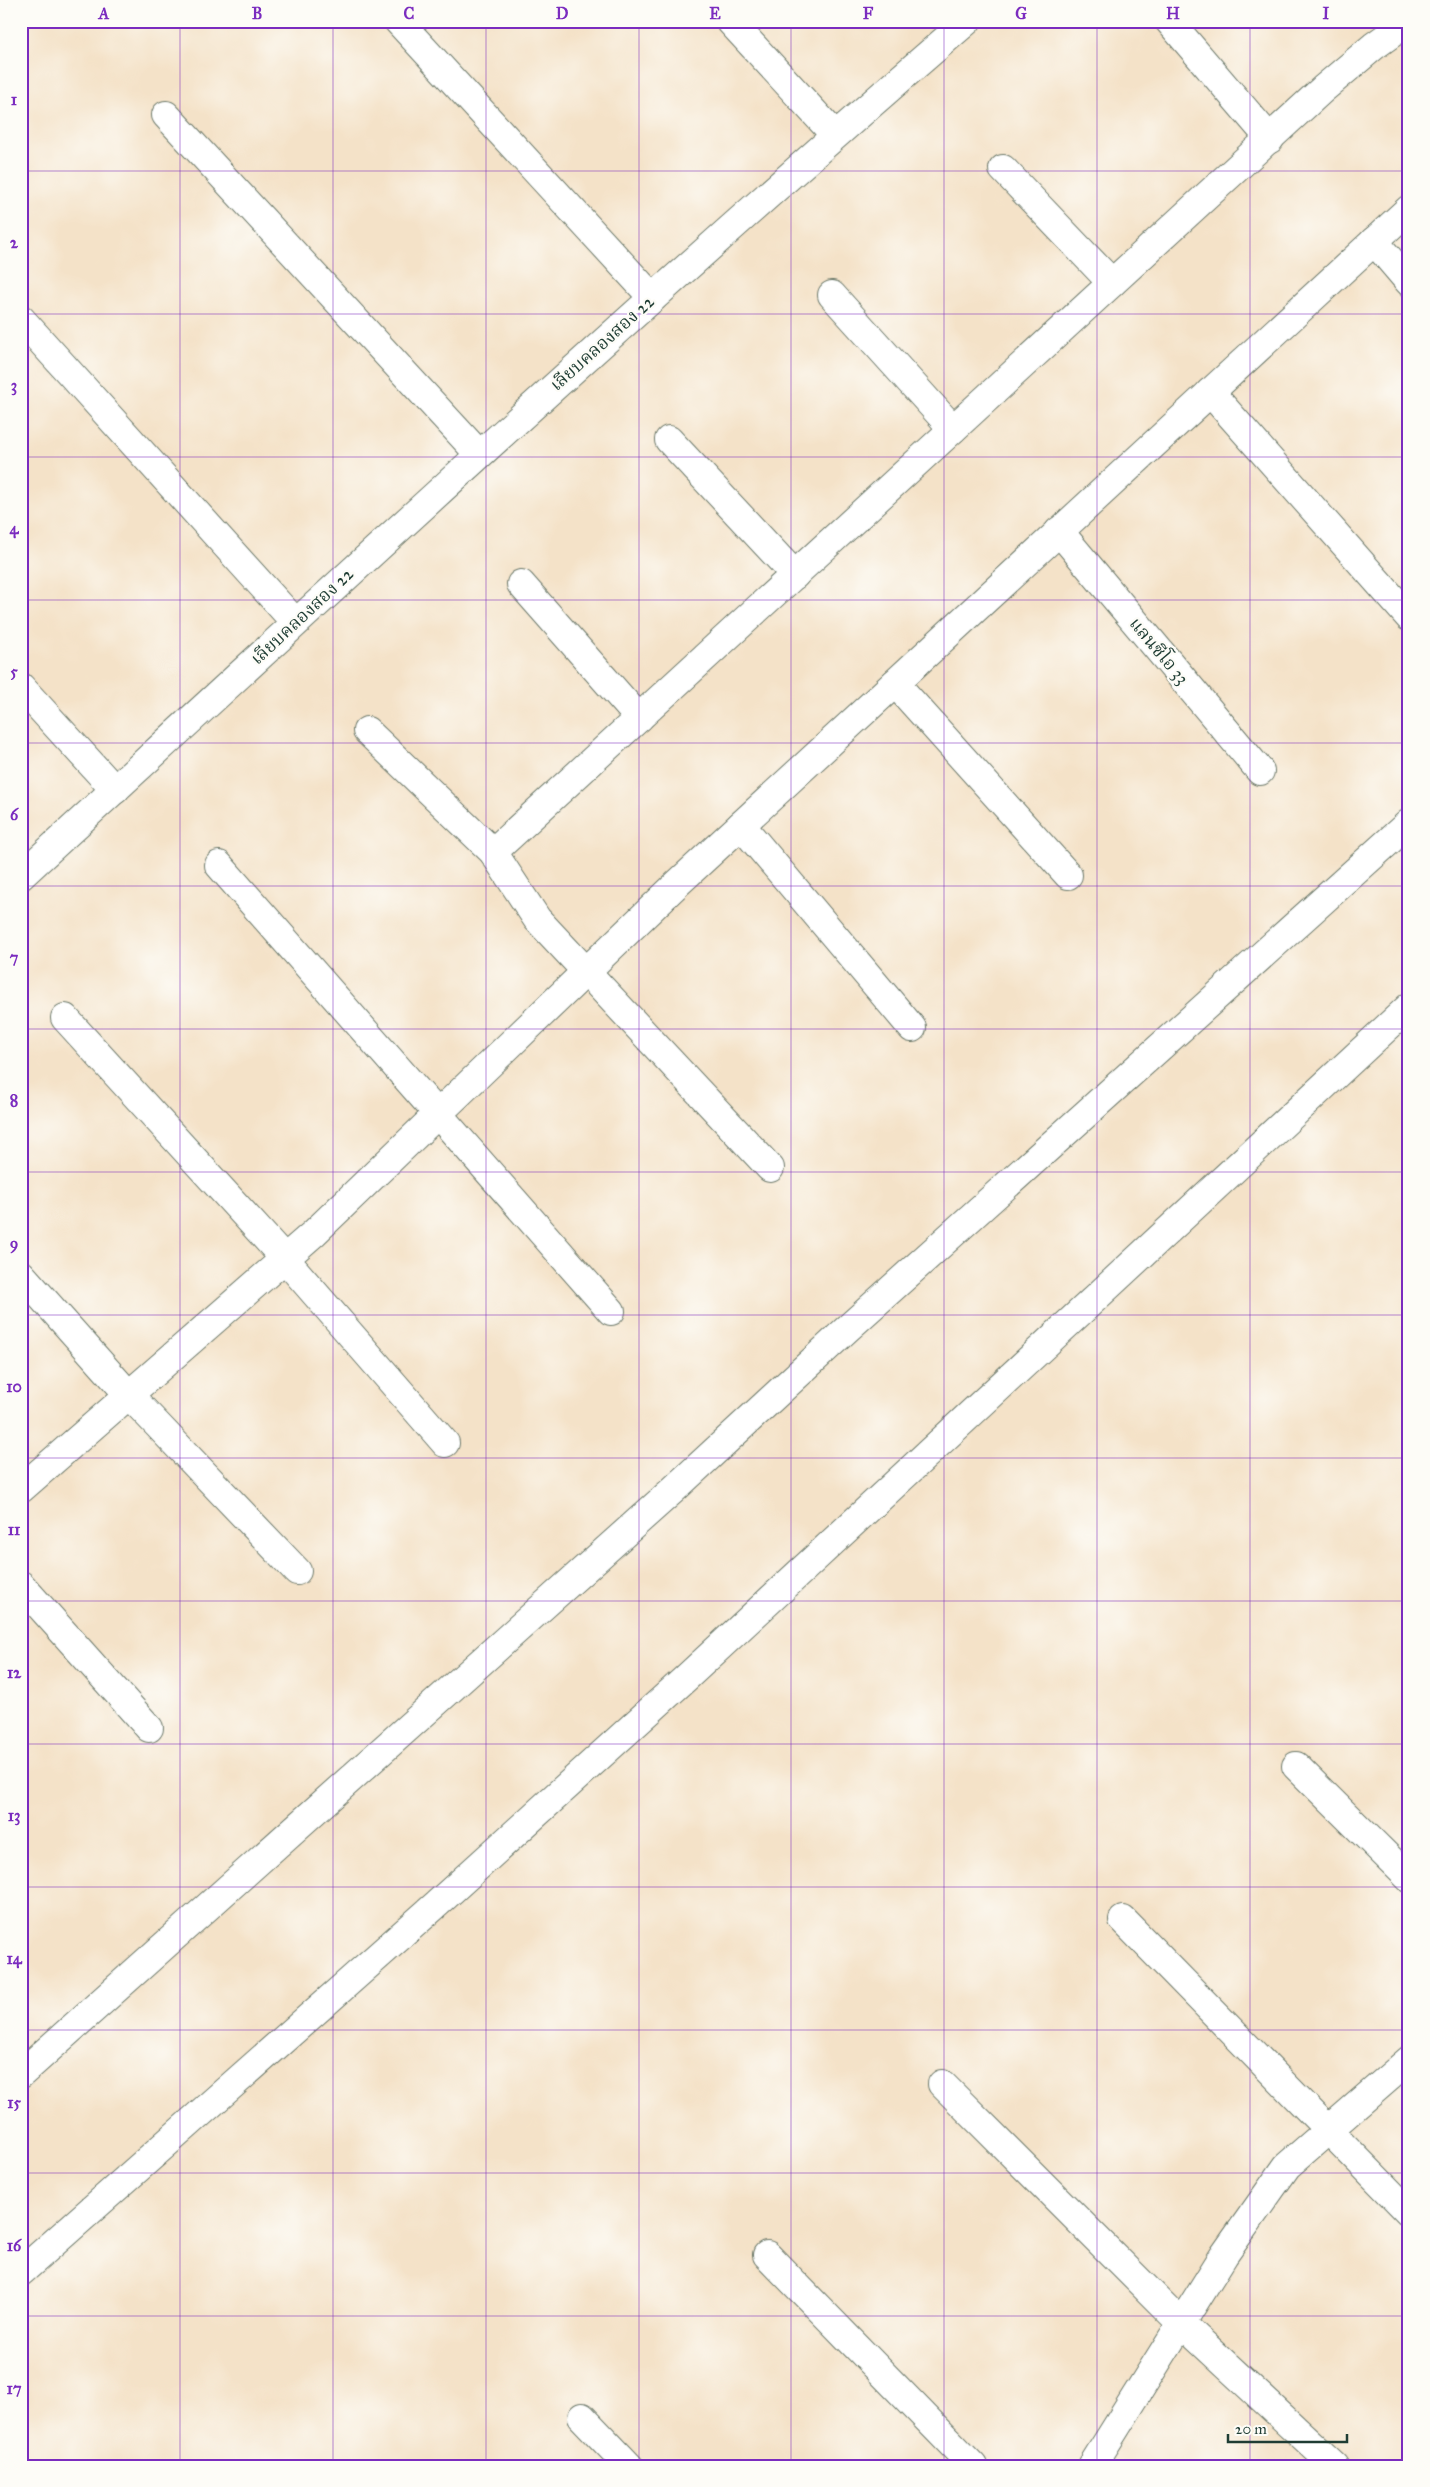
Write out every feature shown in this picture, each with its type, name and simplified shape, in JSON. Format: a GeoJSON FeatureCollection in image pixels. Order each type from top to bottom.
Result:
{"type":"FeatureCollection","features":[{"type":"Feature","properties":{"kind":"street"},"geometry":{"type":"LineString","coordinates":[[398,21],[653,298]]}},
{"type":"Feature","properties":{"kind":"street"},"geometry":{"type":"LineString","coordinates":[[730,21],[835,135]]}},
{"type":"Feature","properties":{"kind":"street","name":"เลียบคลองสอง 22"},"geometry":{"type":"LineString","coordinates":[[21,876],[479,454],[835,135],[967,21]]}},
{"type":"Feature","properties":{"kind":"street"},"geometry":{"type":"LineString","coordinates":[[1169,21],[1270,139]]}},
{"type":"Feature","properties":{"kind":"street"},"geometry":{"type":"LineString","coordinates":[[493,852],[1270,139],[1374,46],[1409,21]]}},
{"type":"Feature","properties":{"kind":"street"},"geometry":{"type":"LineString","coordinates":[[166,115],[479,454]]}},
{"type":"Feature","properties":{"kind":"street"},"geometry":{"type":"LineString","coordinates":[[1003,169],[1112,283]]}},
{"type":"Feature","properties":{"kind":"street"},"geometry":{"type":"LineString","coordinates":[[21,1489],[284,1259],[741,825],[1409,208]]}},
{"type":"Feature","properties":{"kind":"street"},"geometry":{"type":"LineString","coordinates":[[1374,241],[1409,282]]}},
{"type":"Feature","properties":{"kind":"street"},"geometry":{"type":"LineString","coordinates":[[832,295],[953,429]]}},
{"type":"Feature","properties":{"kind":"street"},"geometry":{"type":"LineString","coordinates":[[21,319],[295,622]]}},
{"type":"Feature","properties":{"kind":"street"},"geometry":{"type":"LineString","coordinates":[[1210,392],[1409,617]]}},
{"type":"Feature","properties":{"kind":"street"},"geometry":{"type":"LineString","coordinates":[[669,440],[795,575]]}},
{"type":"Feature","properties":{"kind":"street","name":"แลนซีโอ 33"},"geometry":{"type":"LineString","coordinates":[[1059,531],[1260,771]]}},
{"type":"Feature","properties":{"kind":"street"},"geometry":{"type":"LineString","coordinates":[[521,584],[639,718]]}},
{"type":"Feature","properties":{"kind":"street"},"geometry":{"type":"LineString","coordinates":[[895,683],[1068,875]]}},
{"type":"Feature","properties":{"kind":"street"},"geometry":{"type":"LineString","coordinates":[[21,686],[115,790]]}},
{"type":"Feature","properties":{"kind":"street"},"geometry":{"type":"LineString","coordinates":[[367,731],[493,852],[537,919],[770,1168]]}},
{"type":"Feature","properties":{"kind":"street"},"geometry":{"type":"LineString","coordinates":[[21,2074],[673,1490],[847,1329],[1409,823]]}},
{"type":"Feature","properties":{"kind":"street"},"geometry":{"type":"LineString","coordinates":[[741,825],[912,1028]]}},
{"type":"Feature","properties":{"kind":"street"},"geometry":{"type":"LineString","coordinates":[[219,865],[611,1312]]}},
{"type":"Feature","properties":{"kind":"street"},"geometry":{"type":"LineString","coordinates":[[21,2272],[438,1903],[679,1685],[1409,1007]]}},
{"type":"Feature","properties":{"kind":"street"},"geometry":{"type":"LineString","coordinates":[[65,1018],[284,1259],[445,1443]]}},
{"type":"Feature","properties":{"kind":"street"},"geometry":{"type":"LineString","coordinates":[[21,1274],[129,1395],[297,1571]]}},
{"type":"Feature","properties":{"kind":"street"},"geometry":{"type":"LineString","coordinates":[[21,1585],[149,1728]]}},
{"type":"Feature","properties":{"kind":"street"},"geometry":{"type":"LineString","coordinates":[[1296,1766],[1409,1878]]}},
{"type":"Feature","properties":{"kind":"street"},"geometry":{"type":"LineString","coordinates":[[1123,1920],[1409,2212]]}},
{"type":"Feature","properties":{"kind":"street"},"geometry":{"type":"LineString","coordinates":[[1092,2466],[1224,2256],[1287,2166],[1409,2060]]}},
{"type":"Feature","properties":{"kind":"street"},"geometry":{"type":"LineString","coordinates":[[942,2084],[1181,2323],[1335,2466]]}},
{"type":"Feature","properties":{"kind":"street"},"geometry":{"type":"LineString","coordinates":[[766,2255],[973,2466]]}},
{"type":"Feature","properties":{"kind":"street"},"geometry":{"type":"LineString","coordinates":[[582,2417],[630,2466]]}}]}
